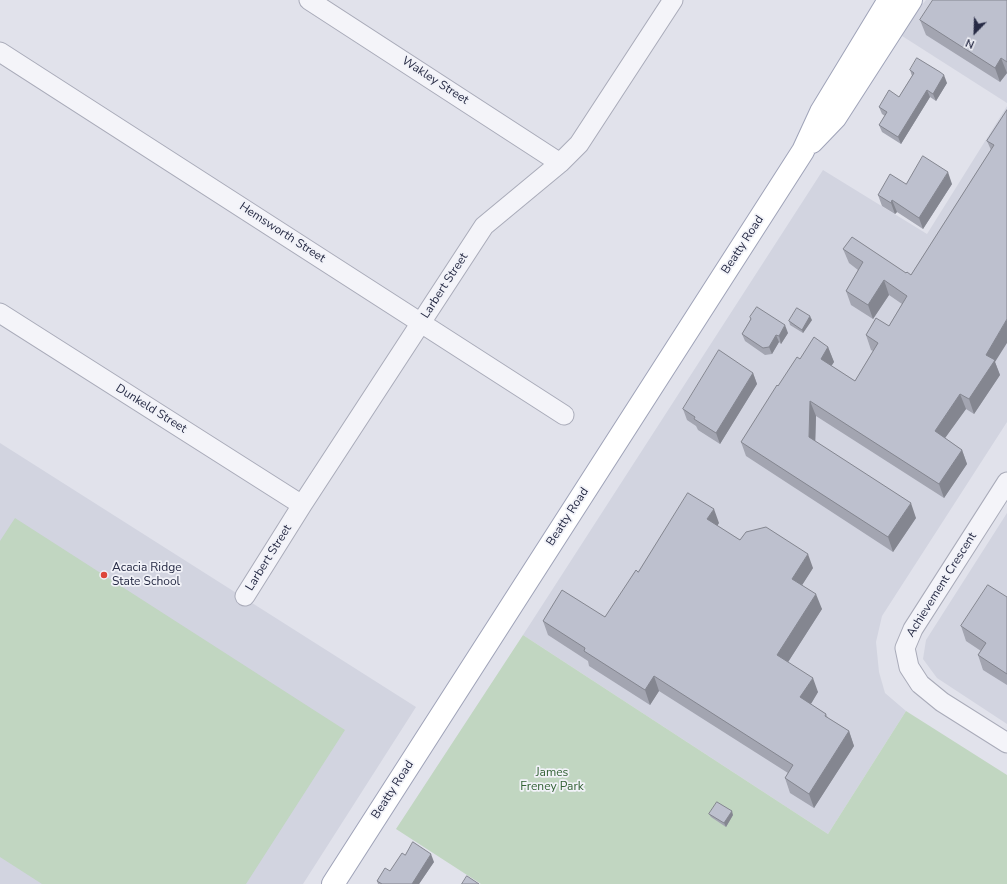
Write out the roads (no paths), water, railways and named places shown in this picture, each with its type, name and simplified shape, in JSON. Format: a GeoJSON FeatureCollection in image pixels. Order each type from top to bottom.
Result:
{"type":"FeatureCollection","features":[{"type":"Feature","properties":{"kind":"main road","name":"Beatty Road"},"geometry":{"type":"LineString","coordinates":[[333,884],[803,151],[820,112],[889,0]]}},
{"type":"Feature","properties":{"kind":"main road","name":"Beatty Road"},"geometry":{"type":"LineString","coordinates":[[803,151],[835,118],[911,0]]}},
{"type":"Feature","properties":{"kind":"street","name":"Wakley Street"},"geometry":{"type":"LineString","coordinates":[[309,0],[560,163]]}},
{"type":"Feature","properties":{"kind":"street","name":"Larbert Street"},"geometry":{"type":"LineString","coordinates":[[245,596],[302,505],[484,226],[560,163],[579,144],[673,0]]}},
{"type":"Feature","properties":{"kind":"street","name":"Hemsworth Street"},"geometry":{"type":"LineString","coordinates":[[0,52],[564,415]]}},
{"type":"Feature","properties":{"kind":"street","name":"Dunkeld Street"},"geometry":{"type":"LineString","coordinates":[[0,312],[302,505]]}},
{"type":"Feature","properties":{"kind":"street","name":"Achievement Crescent"},"geometry":{"type":"LineString","coordinates":[[1007,482],[913,629],[905,648],[909,667],[920,684],[942,702],[1007,743]]}},
{"type":"Feature","properties":{"kind":"place","name":"Acacia Ridge State School"},"geometry":{"type":"Point","coordinates":[104,575]}},
{"type":"Feature","properties":{"kind":"park label","name":"James Freney Park"},"geometry":{"type":"Point","coordinates":[552,780]}}]}
